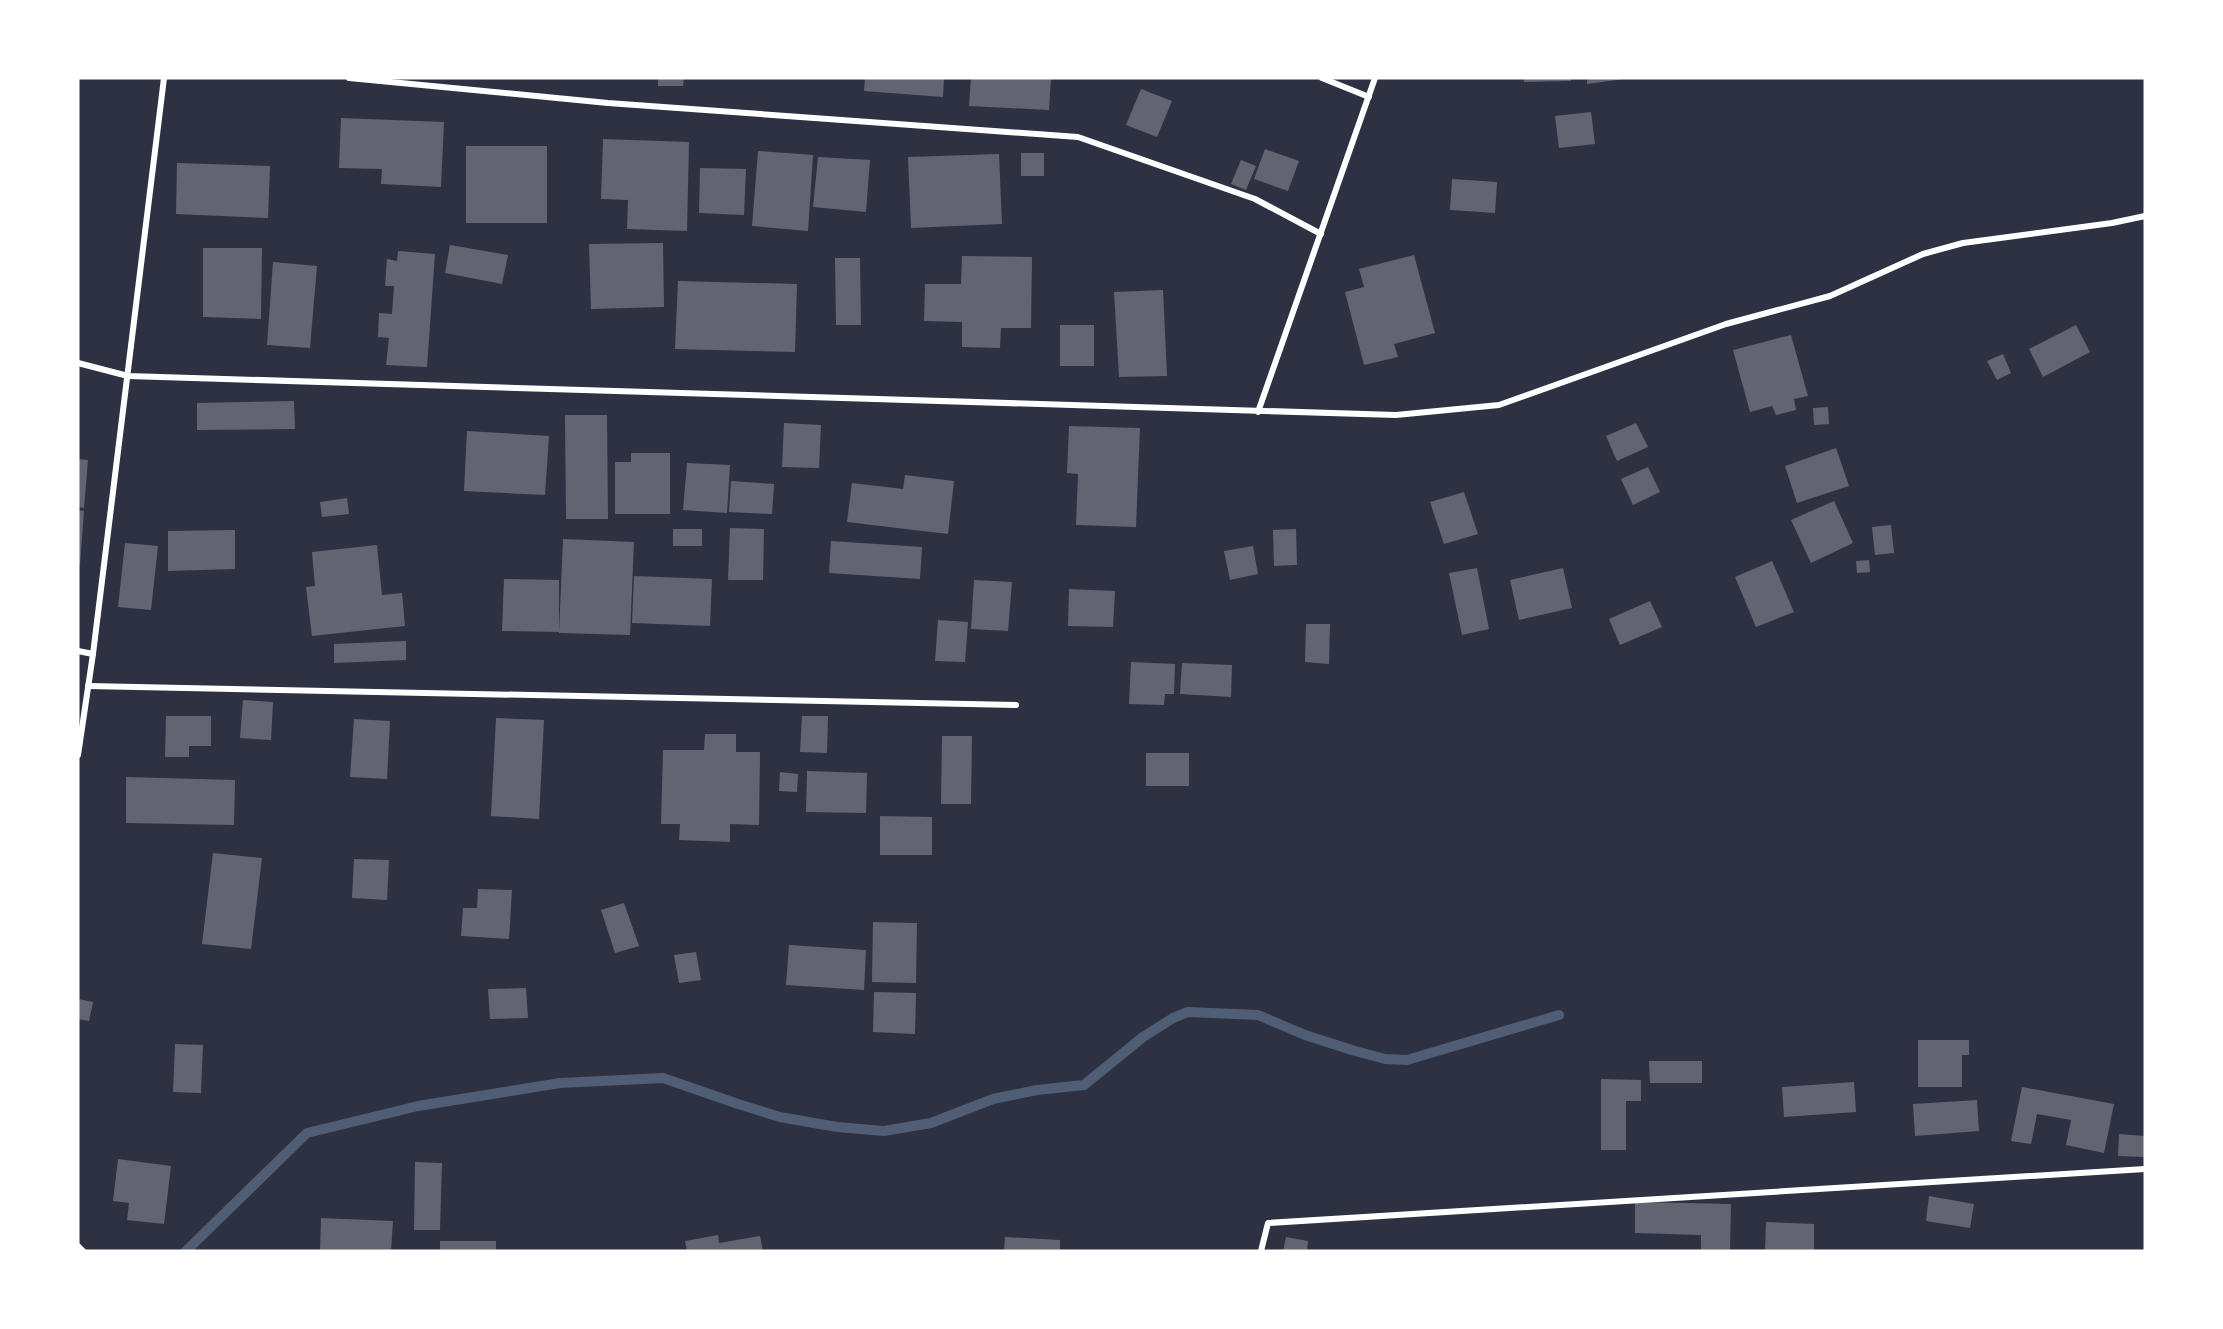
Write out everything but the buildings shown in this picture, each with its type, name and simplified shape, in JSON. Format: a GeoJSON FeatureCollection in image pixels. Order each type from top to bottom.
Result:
{"type":"FeatureCollection","features":[{"type":"Feature","properties":{"kind":"street"},"geometry":{"type":"LineString","coordinates":[[78,754],[93,654],[164,78]]}},
{"type":"Feature","properties":{"kind":"street"},"geometry":{"type":"LineString","coordinates":[[350,78],[608,103],[1078,137],[1255,199],[1321,234]]}},
{"type":"Feature","properties":{"kind":"street"},"geometry":{"type":"LineString","coordinates":[[1322,78],[1369,97]]}},
{"type":"Feature","properties":{"kind":"street"},"geometry":{"type":"LineString","coordinates":[[1258,412],[1376,78]]}},
{"type":"Feature","properties":{"kind":"street"},"geometry":{"type":"LineString","coordinates":[[78,363],[128,376],[1396,415],[1499,405],[1726,324],[1830,296],[1923,254],[1963,243],[2112,223],[2145,216]]}},
{"type":"Feature","properties":{"kind":"street"},"geometry":{"type":"LineString","coordinates":[[78,651],[93,654]]}},
{"type":"Feature","properties":{"kind":"street"},"geometry":{"type":"LineString","coordinates":[[88,686],[1016,705]]}},
{"type":"Feature","properties":{"kind":"street"},"geometry":{"type":"LineString","coordinates":[[1261,1251],[1268,1223],[2145,1169]]}},
{"type":"Feature","properties":{"kind":"street"},"geometry":{"type":"LineString","coordinates":[[78,1246],[83,1251]]}},
{"type":"Feature","properties":{"kind":"waterway"},"geometry":{"type":"LineString","coordinates":[[186,1251],[307,1133],[418,1106],[560,1083],[663,1078],[780,1117],[837,1127],[884,1131],[931,1123],[993,1099],[1037,1090],[1084,1085],[1143,1037],[1173,1018],[1188,1012],[1258,1015],[1305,1035],[1355,1051],[1385,1059],[1407,1060],[1559,1015]]}}]}
